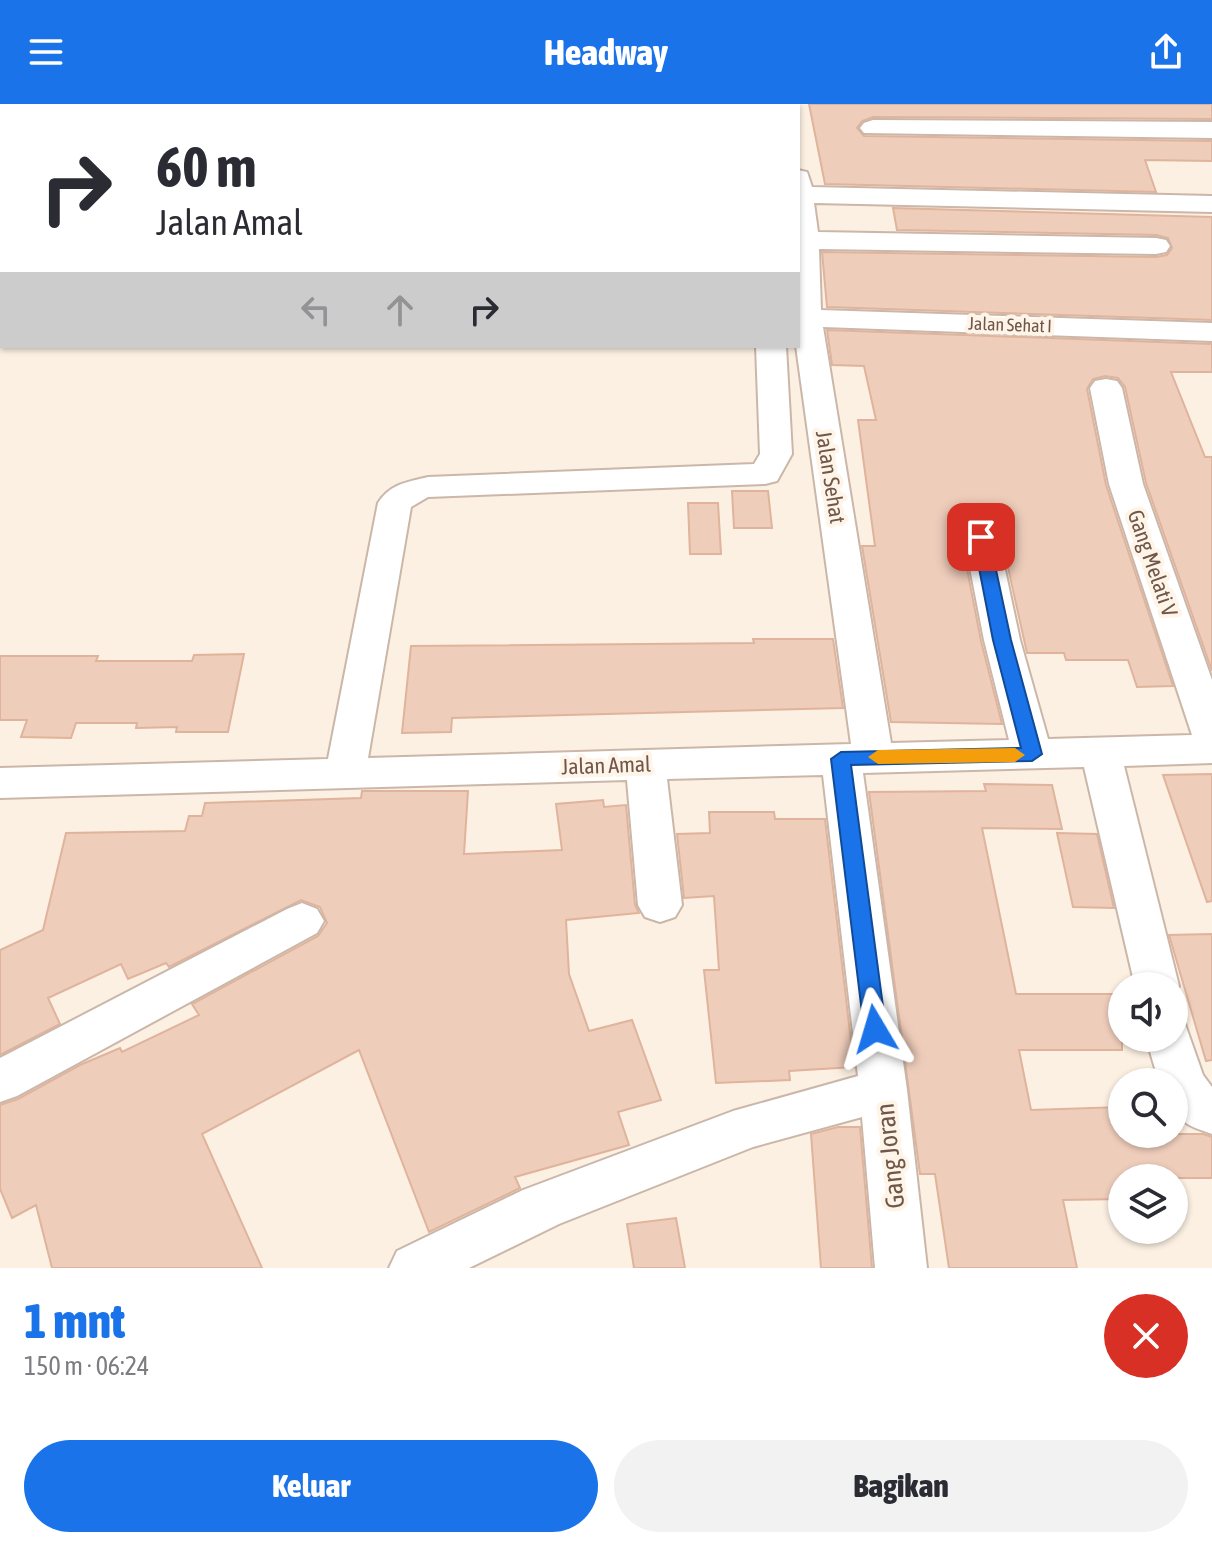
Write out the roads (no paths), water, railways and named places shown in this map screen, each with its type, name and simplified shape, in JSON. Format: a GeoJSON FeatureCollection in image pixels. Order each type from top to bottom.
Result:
{"type":"FeatureCollection","features":[{"type":"Feature","properties":{"kind":"street"},"geometry":{"type":"LineString","coordinates":[[873,128],[948,115],[1212,130]]}},
{"type":"Feature","properties":{"kind":"street"},"geometry":{"type":"LineString","coordinates":[[800,186],[1212,204]]}},
{"type":"Feature","properties":{"kind":"street","name":"Jalan Sehat"},"geometry":{"type":"LineString","coordinates":[[800,195],[805,240],[807,318],[857,758]]}},
{"type":"Feature","properties":{"kind":"street"},"geometry":{"type":"LineString","coordinates":[[805,240],[1156,246]]}},
{"type":"Feature","properties":{"kind":"street","name":"Jalan Sehat I"},"geometry":{"type":"LineString","coordinates":[[807,318],[1212,332]]}},
{"type":"Feature","properties":{"kind":"street"},"geometry":{"type":"LineString","coordinates":[[345,773],[395,503],[408,492],[428,487],[765,474],[776,454],[771,348]]}},
{"type":"Feature","properties":{"kind":"street","name":"Gang Melati V"},"geometry":{"type":"LineString","coordinates":[[1106,388],[1126,484],[1212,735]]}},
{"type":"Feature","properties":{"kind":"street"},"geometry":{"type":"LineString","coordinates":[[981,537],[1002,640],[1032,754]]}},
{"type":"Feature","properties":{"kind":"street","name":"Jalan Amal"},"geometry":{"type":"LineString","coordinates":[[0,783],[1212,749]]}},
{"type":"Feature","properties":{"kind":"street"},"geometry":{"type":"LineString","coordinates":[[1101,753],[1154,972]]}},
{"type":"Feature","properties":{"kind":"street","name":"Gang Joran"},"geometry":{"type":"LineString","coordinates":[[857,758],[883,1090],[901,1268]]}},
{"type":"Feature","properties":{"kind":"street"},"geometry":{"type":"LineString","coordinates":[[645,764],[660,905]]}},
{"type":"Feature","properties":{"kind":"street"},"geometry":{"type":"LineString","coordinates":[[0,1081],[302,921]]}},
{"type":"Feature","properties":{"kind":"street"},"geometry":{"type":"LineString","coordinates":[[1172,1052],[1187,1092],[1204,1111],[1212,1113]]}},
{"type":"Feature","properties":{"kind":"street"},"geometry":{"type":"LineString","coordinates":[[415,1268],[541,1207],[750,1126],[883,1090]]}}]}
